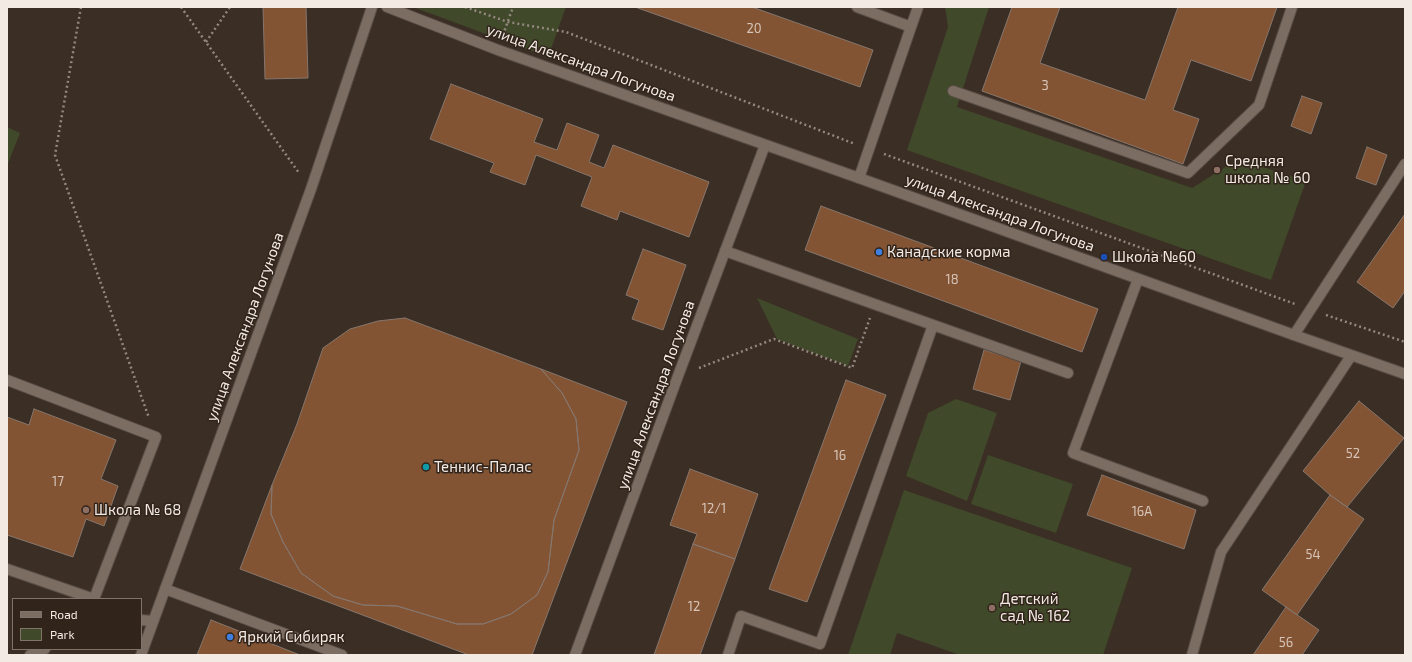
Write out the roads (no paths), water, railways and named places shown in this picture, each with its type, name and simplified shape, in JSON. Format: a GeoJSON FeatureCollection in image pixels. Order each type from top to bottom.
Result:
{"type":"FeatureCollection","features":[{"type":"Feature","properties":{"kind":"street","name":"улица Александра Логунова"},"geometry":{"type":"LineString","coordinates":[[141,655],[311,189],[372,7]]}},
{"type":"Feature","properties":{"kind":"street","name":"улица Александра Логунова"},"geometry":{"type":"LineString","coordinates":[[387,7],[498,50],[859,178],[1294,336],[1405,374]]}},
{"type":"Feature","properties":{"kind":"street"},"geometry":{"type":"LineString","coordinates":[[857,7],[911,27]]}},
{"type":"Feature","properties":{"kind":"street"},"geometry":{"type":"LineString","coordinates":[[859,178],[918,7]]}},
{"type":"Feature","properties":{"kind":"street"},"geometry":{"type":"LineString","coordinates":[[953,91],[1188,173],[1258,105],[1292,7]]}},
{"type":"Feature","properties":{"kind":"street","name":"улица Александра Логунова"},"geometry":{"type":"LineString","coordinates":[[575,655],[765,145]]}},
{"type":"Feature","properties":{"kind":"street"},"geometry":{"type":"LineString","coordinates":[[1294,336],[1405,164]]}},
{"type":"Feature","properties":{"kind":"street"},"geometry":{"type":"LineString","coordinates":[[725,251],[1068,373]]}},
{"type":"Feature","properties":{"kind":"street"},"geometry":{"type":"LineString","coordinates":[[1138,279],[1073,453],[1203,501]]}},
{"type":"Feature","properties":{"kind":"street"},"geometry":{"type":"LineString","coordinates":[[728,655],[741,616],[820,644],[934,325]]}},
{"type":"Feature","properties":{"kind":"street"},"geometry":{"type":"LineString","coordinates":[[1192,655],[1221,552],[1351,356]]}},
{"type":"Feature","properties":{"kind":"street"},"geometry":{"type":"LineString","coordinates":[[7,380],[156,437],[94,598]]}},
{"type":"Feature","properties":{"kind":"street"},"geometry":{"type":"LineString","coordinates":[[7,569],[91,598]]}},
{"type":"Feature","properties":{"kind":"street"},"geometry":{"type":"LineString","coordinates":[[165,589],[342,655]]}},
{"type":"Feature","properties":{"kind":"street"},"geometry":{"type":"LineString","coordinates":[[142,620],[153,621]]}},
{"type":"Feature","properties":{"kind":"street"},"geometry":{"type":"LineString","coordinates":[[30,655],[43,650]]}},
{"type":"Feature","properties":{"kind":"place","name":"Средняя школа № 60"},"geometry":{"type":"Point","coordinates":[1217,170]}},
{"type":"Feature","properties":{"kind":"place","name":"Канадские корма"},"geometry":{"type":"Point","coordinates":[879,252]}},
{"type":"Feature","properties":{"kind":"place","name":"Школа №60"},"geometry":{"type":"Point","coordinates":[1104,257]}},
{"type":"Feature","properties":{"kind":"place","name":"Теннис-Палас"},"geometry":{"type":"Point","coordinates":[426,467]}},
{"type":"Feature","properties":{"kind":"place","name":"Школа № 68"},"geometry":{"type":"Point","coordinates":[86,510]}},
{"type":"Feature","properties":{"kind":"place","name":"Детский сад № 162"},"geometry":{"type":"Point","coordinates":[992,608]}},
{"type":"Feature","properties":{"kind":"place","name":"Яркий Сибиряк"},"geometry":{"type":"Point","coordinates":[230,637]}}]}
